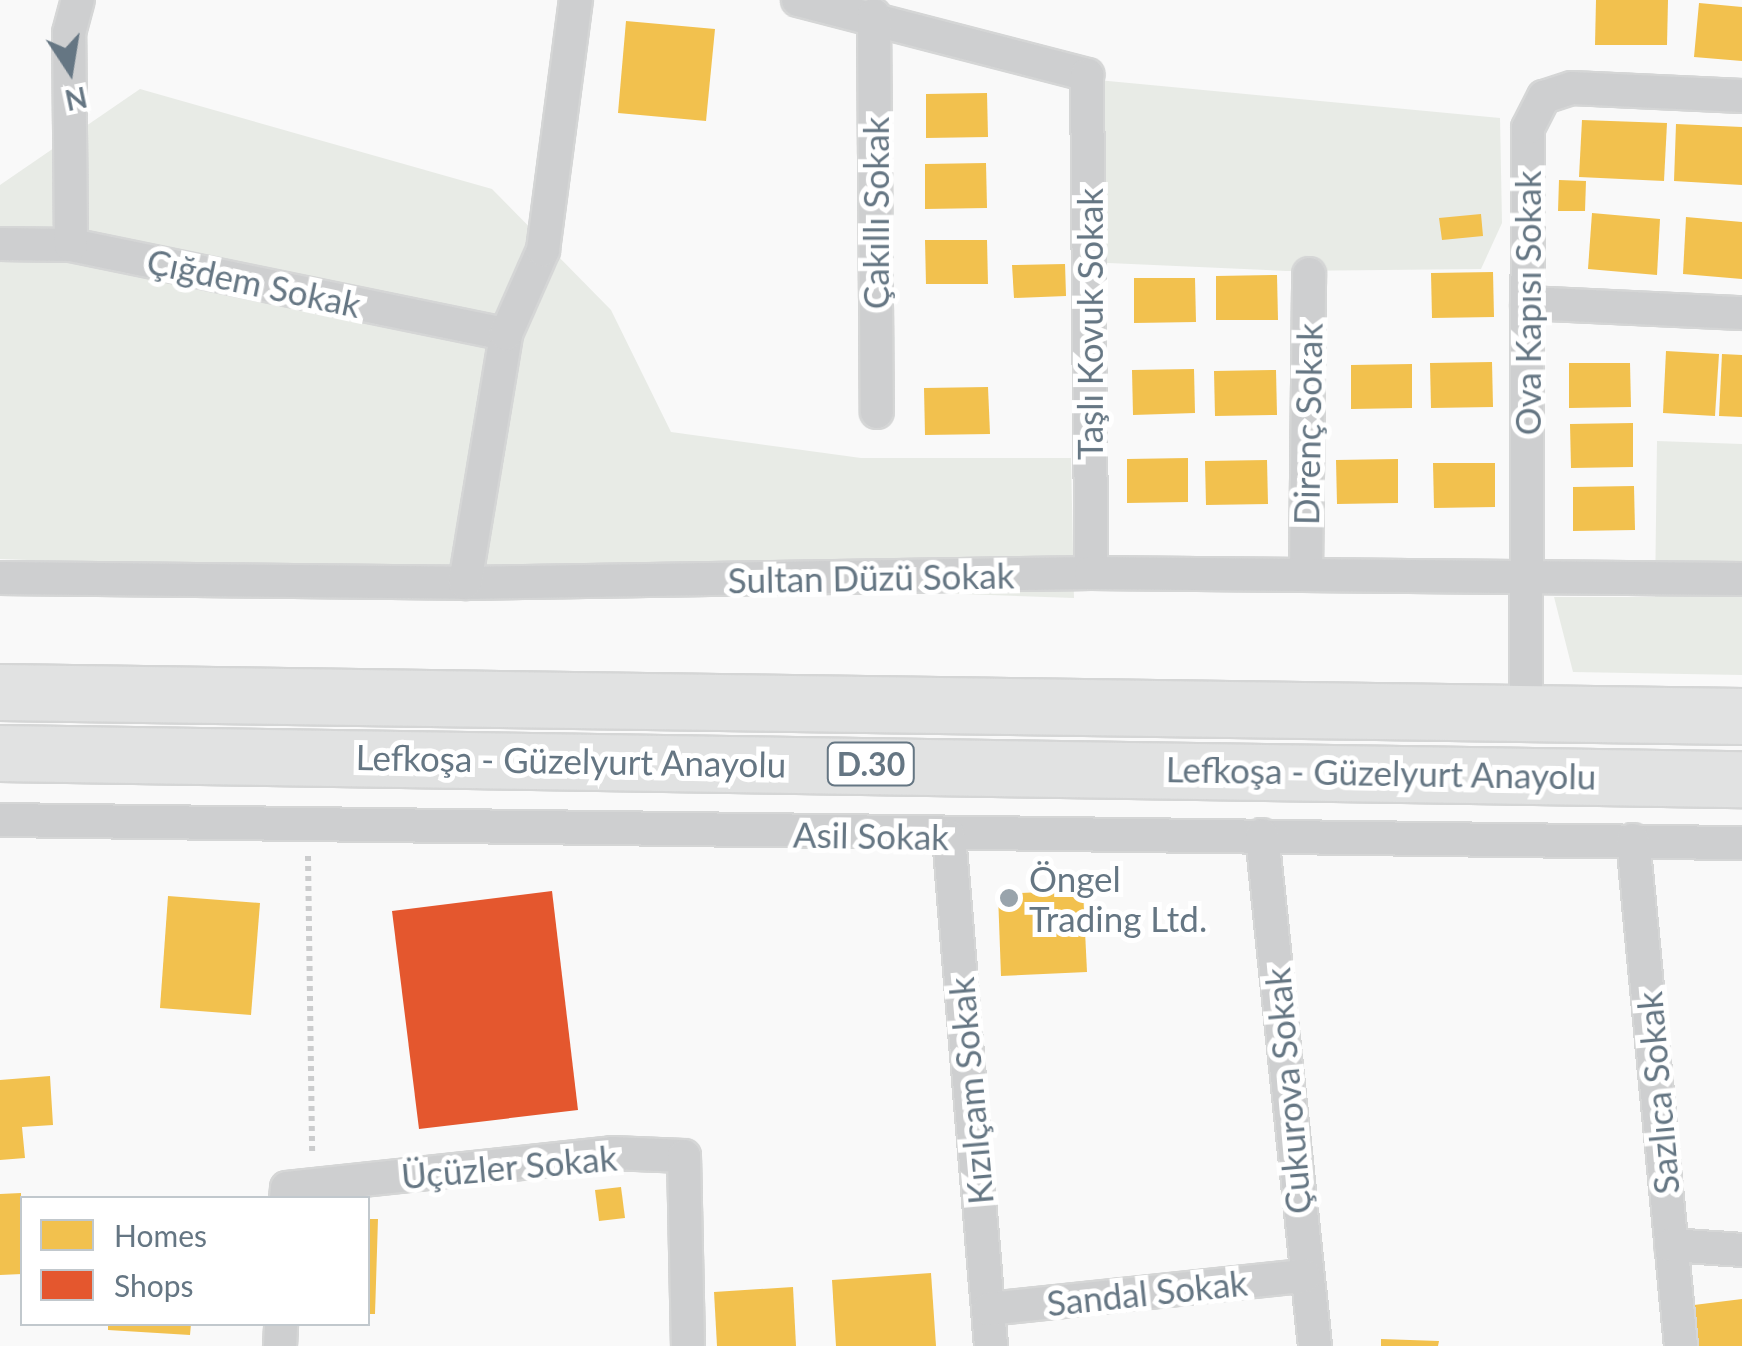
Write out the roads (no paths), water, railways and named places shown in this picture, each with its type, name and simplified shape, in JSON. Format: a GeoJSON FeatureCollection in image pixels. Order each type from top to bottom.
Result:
{"type":"FeatureCollection","features":[{"type":"Feature","properties":{"kind":"highway","name":"Lefkoşa - Güzelyurt Anayolu"},"geometry":{"type":"LineString","coordinates":[[0,692],[1742,716]]}},
{"type":"Feature","properties":{"kind":"highway","name":"Lefkoşa - Güzelyurt Anayolu"},"geometry":{"type":"LineString","coordinates":[[0,753],[1742,779]]}},
{"type":"Feature","properties":{"kind":"street"},"geometry":{"type":"LineString","coordinates":[[71,245],[69,32],[78,0]]}},
{"type":"Feature","properties":{"kind":"street"},"geometry":{"type":"LineString","coordinates":[[465,583],[506,334],[543,250],[576,0]]}},
{"type":"Feature","properties":{"kind":"street"},"geometry":{"type":"LineString","coordinates":[[798,0],[874,14]]}},
{"type":"Feature","properties":{"kind":"street","name":"Taşlı Kovuk Sokak"},"geometry":{"type":"LineString","coordinates":[[874,14],[1086,75],[1091,573]]}},
{"type":"Feature","properties":{"kind":"street","name":"Çakıllı Sokak"},"geometry":{"type":"LineString","coordinates":[[874,14],[877,412]]}},
{"type":"Feature","properties":{"kind":"street","name":"Ova Kapısı Sokak"},"geometry":{"type":"LineString","coordinates":[[1526,712],[1528,128],[1544,97],[1572,88],[1742,96]]}},
{"type":"Feature","properties":{"kind":"street","name":"Çığdem Sokak"},"geometry":{"type":"LineString","coordinates":[[0,244],[71,245],[506,334]]}},
{"type":"Feature","properties":{"kind":"street","name":"Direnç Sokak"},"geometry":{"type":"LineString","coordinates":[[1306,574],[1308,274]]}},
{"type":"Feature","properties":{"kind":"street"},"geometry":{"type":"LineString","coordinates":[[1527,303],[1742,314]]}},
{"type":"Feature","properties":{"kind":"street","name":"Sultan Düzü Sokak"},"geometry":{"type":"LineString","coordinates":[[0,578],[465,583],[1091,573],[1742,579]]}},
{"type":"Feature","properties":{"kind":"street","name":"Asil Sokak"},"geometry":{"type":"LineString","coordinates":[[0,820],[948,836],[1742,842]]}},
{"type":"Feature","properties":{"kind":"street","name":"Kızılçam Sokak"},"geometry":{"type":"LineString","coordinates":[[948,836],[991,1346]]}},
{"type":"Feature","properties":{"kind":"street","name":"Çukurova Sokak"},"geometry":{"type":"LineString","coordinates":[[1262,836],[1304,1276],[1316,1346]]}},
{"type":"Feature","properties":{"kind":"street","name":"Sazlıca Sokak"},"geometry":{"type":"LineString","coordinates":[[1633,840],[1681,1346]]}},
{"type":"Feature","properties":{"kind":"street","name":"Üçüzler Sokak"},"geometry":{"type":"LineString","coordinates":[[299,1192],[612,1153],[684,1156],[688,1346]]}},
{"type":"Feature","properties":{"kind":"street"},"geometry":{"type":"LineString","coordinates":[[1670,1245],[1742,1250]]}},
{"type":"Feature","properties":{"kind":"street","name":"Sandal Sokak"},"geometry":{"type":"LineString","coordinates":[[989,1309],[1304,1276]]}},
{"type":"Feature","properties":{"kind":"place","name":"Öngel Trading Ltd."},"geometry":{"type":"Point","coordinates":[1009,898]}}]}
